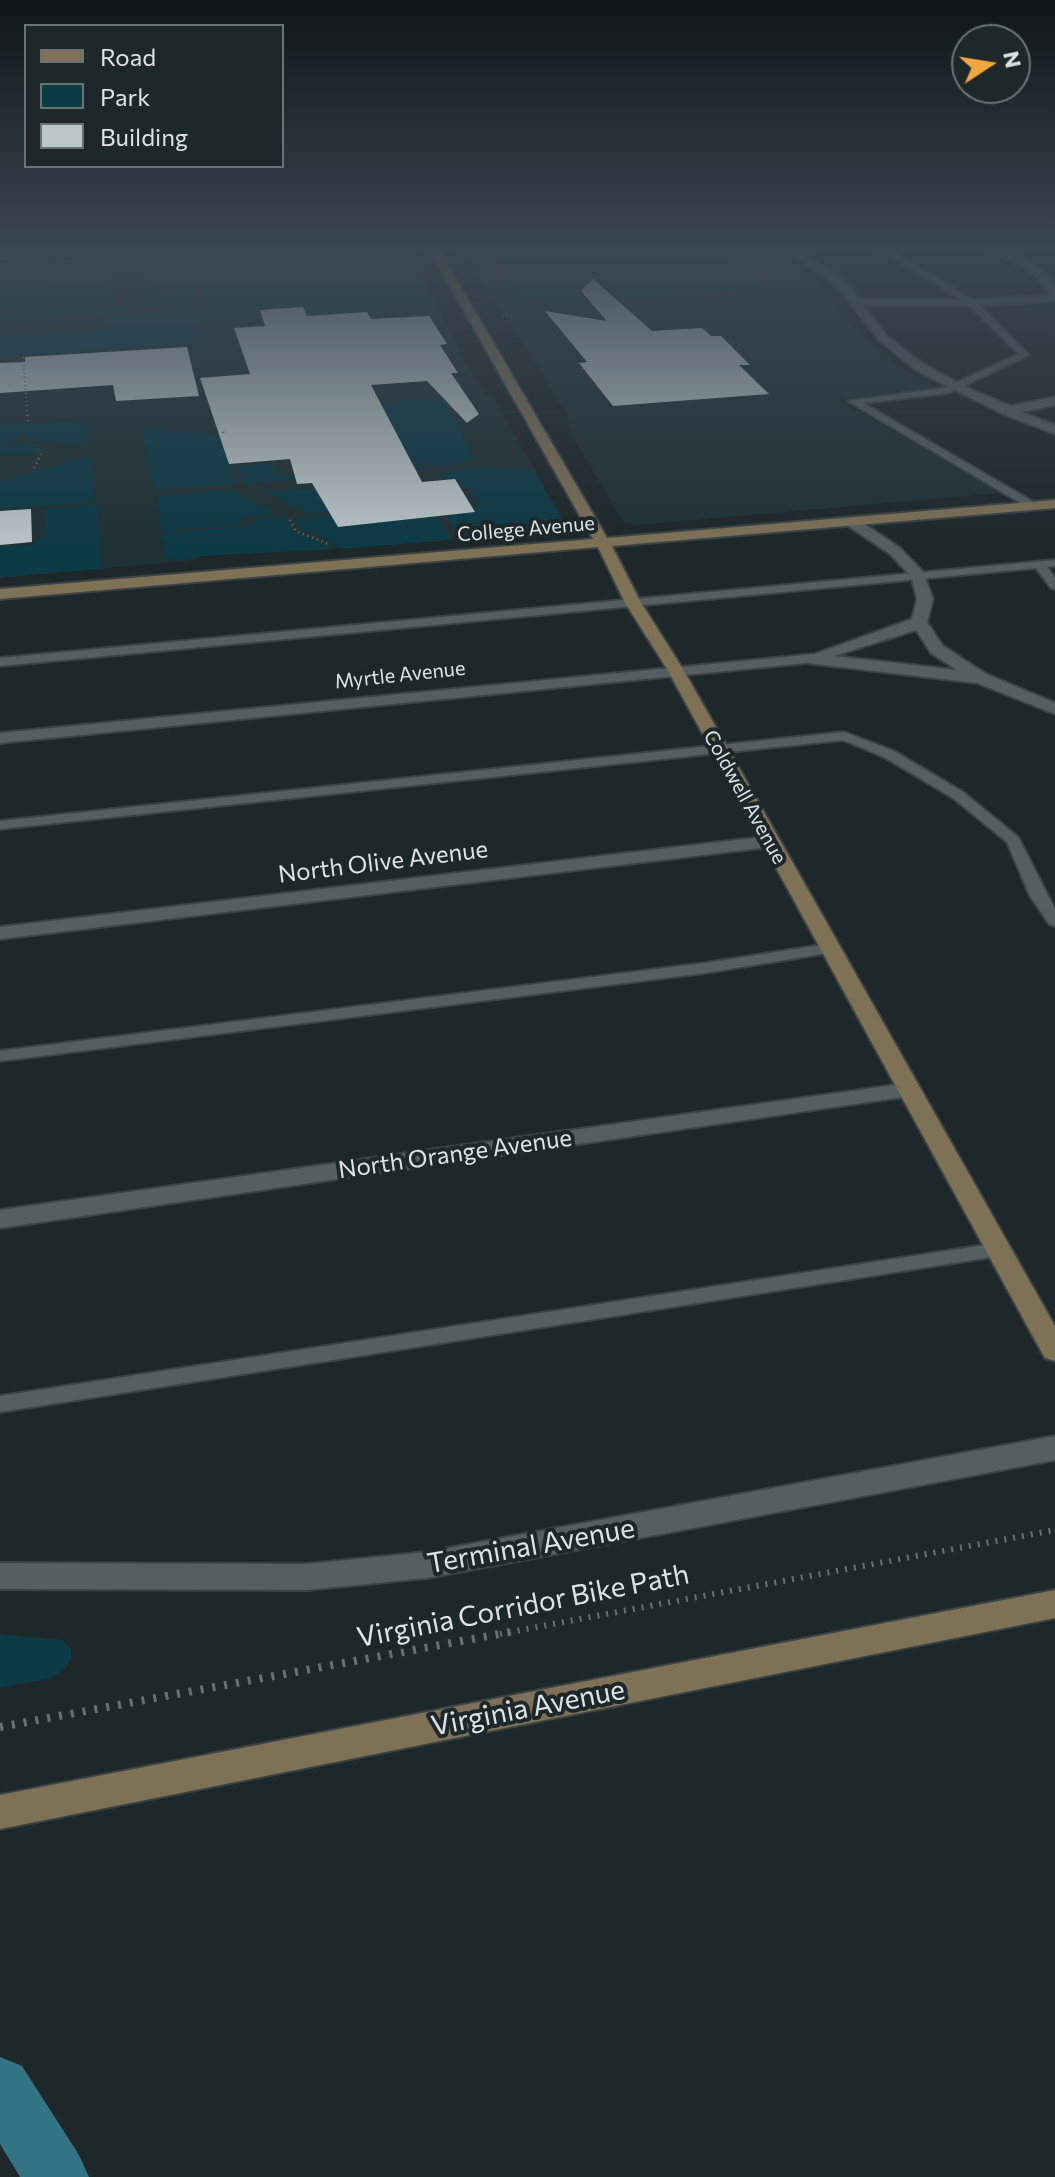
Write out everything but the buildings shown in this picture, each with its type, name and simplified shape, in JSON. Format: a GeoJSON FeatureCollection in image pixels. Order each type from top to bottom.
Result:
{"type":"FeatureCollection","features":[{"type":"Feature","properties":{"kind":"street","name":"Coldwell Avenue"},"geometry":{"type":"LineString","coordinates":[[491,348],[599,535],[632,601],[675,669],[715,748],[771,842],[1055,1351]]}},
{"type":"Feature","properties":{"kind":"street"},"geometry":{"type":"LineString","coordinates":[[895,348],[956,388],[1055,430]]}},
{"type":"Feature","properties":{"kind":"street"},"geometry":{"type":"LineString","coordinates":[[1007,411],[1055,401]]}},
{"type":"Feature","properties":{"kind":"street","name":"College Avenue"},"geometry":{"type":"LineString","coordinates":[[0,594],[599,535],[852,522],[1055,504]]}},
{"type":"Feature","properties":{"kind":"street"},"geometry":{"type":"LineString","coordinates":[[852,522],[895,551],[918,575],[925,599],[919,622],[937,649],[980,678],[1055,709]]}},
{"type":"Feature","properties":{"kind":"street","name":"Myrtle Avenue"},"geometry":{"type":"LineString","coordinates":[[0,738],[806,658],[861,644],[919,622]]}},
{"type":"Feature","properties":{"kind":"street","name":"Myrtle Avenue"},"geometry":{"type":"LineString","coordinates":[[806,658],[980,678]]}},
{"type":"Feature","properties":{"kind":"street","name":"North Olive Avenue"},"geometry":{"type":"LineString","coordinates":[[0,933],[771,842]]}},
{"type":"Feature","properties":{"kind":"street","name":"North Orange Avenue"},"geometry":{"type":"LineString","coordinates":[[0,1219],[909,1090]]}},
{"type":"Feature","properties":{"kind":"street","name":"Terminal Avenue"},"geometry":{"type":"LineString","coordinates":[[0,1576],[291,1577],[427,1565],[1055,1448]]}},
{"type":"Feature","properties":{"kind":"street","name":"Virginia Avenue"},"geometry":{"type":"LineString","coordinates":[[0,1812],[1055,1604]]}},
{"type":"Feature","properties":{"kind":"lane"},"geometry":{"type":"LineString","coordinates":[[1017,348],[1025,355],[956,388],[853,401],[1033,506]]}},
{"type":"Feature","properties":{"kind":"lane"},"geometry":{"type":"LineString","coordinates":[[0,662],[1055,563]]}},
{"type":"Feature","properties":{"kind":"lane"},"geometry":{"type":"LineString","coordinates":[[1039,564],[1055,586]]}},
{"type":"Feature","properties":{"kind":"lane"},"geometry":{"type":"LineString","coordinates":[[0,825],[844,736],[868,743],[958,795],[1013,840],[1038,896],[1055,921]]}},
{"type":"Feature","properties":{"kind":"lane"},"geometry":{"type":"LineString","coordinates":[[0,1056],[705,968],[828,949]]}},
{"type":"Feature","properties":{"kind":"lane"},"geometry":{"type":"LineString","coordinates":[[0,1404],[998,1250]]}},
{"type":"Feature","properties":{"kind":"path"},"geometry":{"type":"LineString","coordinates":[[23,357],[28,421]]}},
{"type":"Feature","properties":{"kind":"path"},"geometry":{"type":"LineString","coordinates":[[34,468],[40,463],[41,454]]}},
{"type":"Feature","properties":{"kind":"path"},"geometry":{"type":"LineString","coordinates":[[290,520],[296,531],[335,547]]}},
{"type":"Feature","properties":{"kind":"path","name":"Virginia Corridor Bike Path"},"geometry":{"type":"LineString","coordinates":[[0,1727],[1055,1530]]}},
{"type":"Feature","properties":{"kind":"shaded area"},"geometry":{"type":"Polygon","coordinates":[[[0,348],[458,348],[484,389],[484,395],[494,398],[562,519],[560,529],[334,549],[200,556],[195,560],[0,578],[0,348]]]}},
{"type":"Feature","properties":{"kind":"shaded area"},"geometry":{"type":"Polygon","coordinates":[[[525,348],[874,348],[884,357],[939,389],[836,399],[1001,493],[636,525],[623,521],[572,435],[565,411],[525,348]]]}},
{"type":"Feature","properties":{"kind":"green space"},"geometry":{"type":"Polygon","coordinates":[[[0,348],[128,348],[0,356],[0,348]]]}},
{"type":"Feature","properties":{"kind":"green space"},"geometry":{"type":"Polygon","coordinates":[[[445,398],[474,460],[431,468],[426,461],[421,462],[425,470],[417,471],[381,404],[329,406],[445,398]]]}},
{"type":"Feature","properties":{"kind":"green space"},"geometry":{"type":"Polygon","coordinates":[[[86,421],[89,445],[27,441],[32,436],[22,435],[4,444],[37,444],[39,452],[0,455],[0,424],[86,421]]]}},
{"type":"Feature","properties":{"kind":"green space"},"geometry":{"type":"Polygon","coordinates":[[[165,427],[164,431],[205,431],[205,435],[220,435],[235,484],[154,490],[143,430],[165,427]]]}},
{"type":"Feature","properties":{"kind":"green space"},"geometry":{"type":"Polygon","coordinates":[[[90,455],[95,502],[0,509],[0,482],[90,455]]]}},
{"type":"Feature","properties":{"kind":"green space"},"geometry":{"type":"Polygon","coordinates":[[[274,464],[278,476],[295,475],[296,479],[244,484],[239,466],[274,464]]]}},
{"type":"Feature","properties":{"kind":"green space"},"geometry":{"type":"Polygon","coordinates":[[[477,467],[534,470],[562,519],[560,529],[459,539],[448,515],[474,512],[472,508],[481,507],[470,486],[460,487],[455,479],[443,480],[440,474],[477,467]]]}},
{"type":"Feature","properties":{"kind":"green space"},"geometry":{"type":"Polygon","coordinates":[[[329,489],[335,511],[306,513],[264,491],[329,489]]]}},
{"type":"Feature","properties":{"kind":"green space"},"geometry":{"type":"Polygon","coordinates":[[[236,490],[237,495],[246,494],[247,499],[254,499],[255,505],[271,509],[273,515],[242,516],[241,522],[232,525],[161,531],[157,496],[236,490]]]}},
{"type":"Feature","properties":{"kind":"green space"},"geometry":{"type":"Polygon","coordinates":[[[97,505],[101,569],[0,577],[0,547],[36,544],[36,539],[46,538],[46,513],[42,509],[97,505]]]}},
{"type":"Feature","properties":{"kind":"green space"},"geometry":{"type":"Polygon","coordinates":[[[331,515],[338,527],[437,516],[451,540],[341,549],[321,535],[299,529],[295,520],[331,515]]]}},
{"type":"Feature","properties":{"kind":"green space"},"geometry":{"type":"Polygon","coordinates":[[[285,516],[292,531],[334,549],[200,556],[179,561],[177,558],[166,559],[162,533],[245,526],[256,523],[255,519],[285,516]]]}},
{"type":"Feature","properties":{"kind":"green space"},"geometry":{"type":"Polygon","coordinates":[[[0,1634],[63,1640],[71,1649],[71,1659],[64,1670],[50,1678],[0,1688],[0,1634]]]}},
{"type":"Feature","properties":{"kind":"waterway"},"geometry":{"type":"LineString","coordinates":[[0,2088],[57,2177]]}}]}
